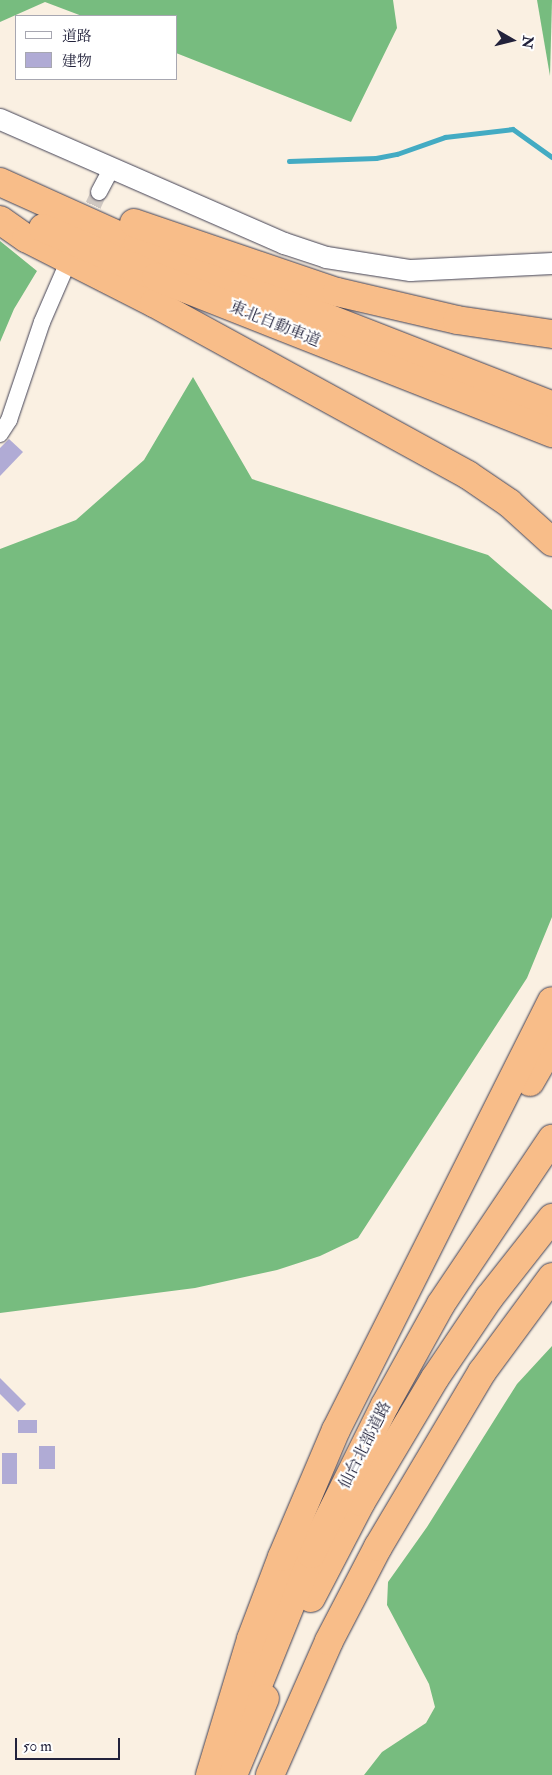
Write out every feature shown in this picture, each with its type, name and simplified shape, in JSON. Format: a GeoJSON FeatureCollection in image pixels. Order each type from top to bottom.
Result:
{"type":"FeatureCollection","features":[{"type":"Feature","properties":{"kind":"highway"},"geometry":{"type":"LineString","coordinates":[[0,171],[144,227],[337,292],[457,320],[552,334]]}},
{"type":"Feature","properties":{"kind":"highway","name":"東北自動車道"},"geometry":{"type":"LineString","coordinates":[[0,182],[138,244],[552,405]]}},
{"type":"Feature","properties":{"kind":"highway","name":"東北自動車道"},"geometry":{"type":"LineString","coordinates":[[0,209],[156,277],[552,433]]}},
{"type":"Feature","properties":{"kind":"highway"},"geometry":{"type":"LineString","coordinates":[[0,220],[26,238],[154,304],[468,475],[509,503],[552,542]]}},
{"type":"Feature","properties":{"kind":"highway"},"geometry":{"type":"LineString","coordinates":[[210,1775],[251,1639],[282,1556],[336,1430],[426,1255],[552,1001]]}},
{"type":"Feature","properties":{"kind":"highway"},"geometry":{"type":"LineString","coordinates":[[426,1255],[552,1044]]}},
{"type":"Feature","properties":{"kind":"highway","name":"仙台北部道路"},"geometry":{"type":"LineString","coordinates":[[225,1775],[280,1626],[343,1485],[441,1304],[552,1139]]}},
{"type":"Feature","properties":{"kind":"highway"},"geometry":{"type":"LineString","coordinates":[[233,1775],[292,1634],[362,1502],[435,1378],[488,1298],[552,1218]]}},
{"type":"Feature","properties":{"kind":"highway"},"geometry":{"type":"LineString","coordinates":[[270,1775],[329,1641],[378,1547],[482,1372],[552,1277]]}},
{"type":"Feature","properties":{"kind":"street"},"geometry":{"type":"LineString","coordinates":[[0,119],[284,243],[326,257],[410,270],[552,263]]}},
{"type":"Feature","properties":{"kind":"street"},"geometry":{"type":"LineString","coordinates":[[99,192],[111,169]]}},
{"type":"Feature","properties":{"kind":"street"},"geometry":{"type":"LineString","coordinates":[[0,434],[10,420],[42,322],[65,269]]}},
{"type":"Feature","properties":{"kind":"green space"},"geometry":{"type":"Polygon","coordinates":[[[0,0],[393,0],[397,28],[351,122],[178,54],[178,15],[79,15],[45,2],[0,22],[0,0]]]}},
{"type":"Feature","properties":{"kind":"green space"},"geometry":{"type":"Polygon","coordinates":[[[537,0],[552,0],[550,76],[537,0]]]}},
{"type":"Feature","properties":{"kind":"green space"},"geometry":{"type":"Polygon","coordinates":[[[0,241],[37,271],[14,309],[0,342],[0,241]]]}},
{"type":"Feature","properties":{"kind":"green space"},"geometry":{"type":"Polygon","coordinates":[[[193,377],[252,479],[488,555],[552,610],[552,917],[527,978],[358,1238],[320,1256],[277,1270],[195,1288],[0,1313],[0,549],[76,520],[144,460],[193,377]]]}},
{"type":"Feature","properties":{"kind":"green space"},"geometry":{"type":"Polygon","coordinates":[[[552,1346],[552,1775],[364,1775],[382,1752],[426,1723],[435,1707],[429,1684],[387,1605],[388,1582],[427,1527],[517,1384],[552,1346]]]}},
{"type":"Feature","properties":{"kind":"building"},"geometry":{"type":"Polygon","coordinates":[[[9,439],[23,452],[0,476],[0,448],[9,439]]]}},
{"type":"Feature","properties":{"kind":"building"},"geometry":{"type":"Polygon","coordinates":[[[0,1378],[26,1404],[18,1412],[0,1394],[0,1378]]]}},
{"type":"Feature","properties":{"kind":"building"},"geometry":{"type":"Polygon","coordinates":[[[18,1420],[37,1420],[37,1433],[18,1433],[18,1420]]]}},
{"type":"Feature","properties":{"kind":"building"},"geometry":{"type":"Polygon","coordinates":[[[39,1446],[55,1446],[55,1469],[39,1469],[39,1446]]]}},
{"type":"Feature","properties":{"kind":"building"},"geometry":{"type":"Polygon","coordinates":[[[2,1453],[17,1453],[17,1484],[2,1484],[2,1453]]]}},
{"type":"Feature","properties":{"kind":"waterway"},"geometry":{"type":"LineString","coordinates":[[289,161],[376,158],[397,154],[445,137],[513,129],[552,157]]}},
{"type":"Feature","properties":{"kind":"tunnel"},"geometry":{"type":"LineString","coordinates":[[83,227],[99,192]]}}]}
